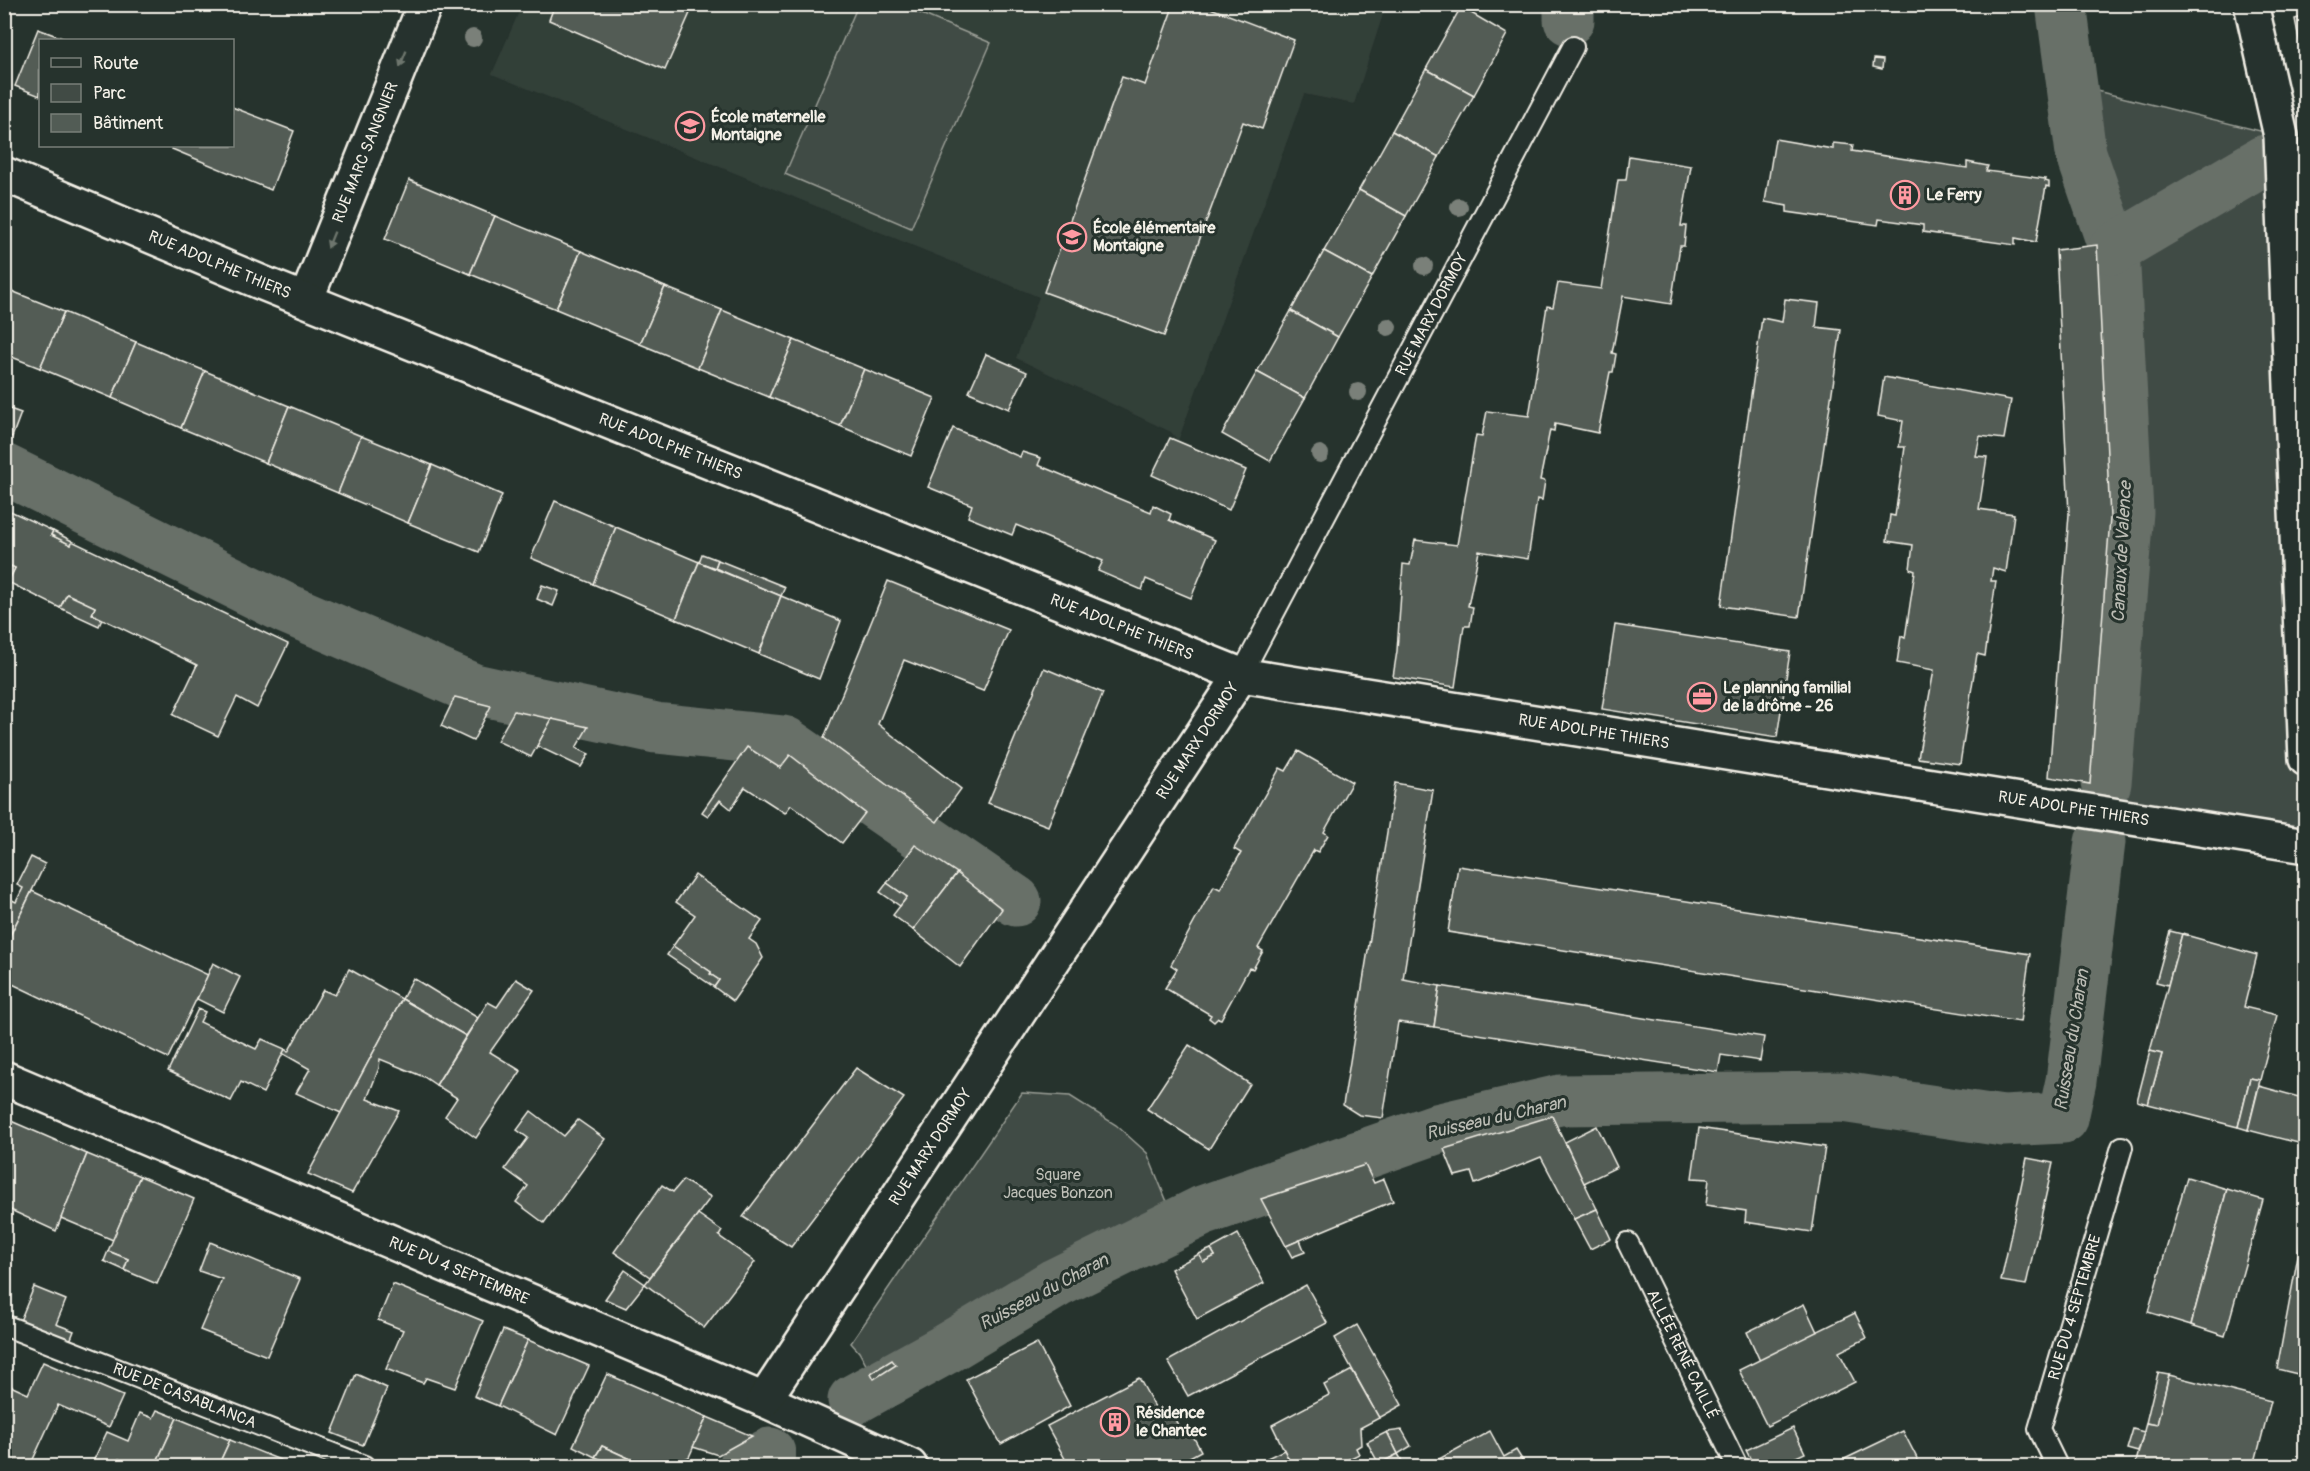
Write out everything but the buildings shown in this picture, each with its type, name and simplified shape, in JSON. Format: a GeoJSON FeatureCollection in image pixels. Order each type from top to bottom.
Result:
{"type":"FeatureCollection","features":[{"type":"Feature","properties":{"kind":"street","name":"RUE MARC SANGNIER"},"geometry":{"type":"LineString","coordinates":[[306,300],[424,4]]}},
{"type":"Feature","properties":{"kind":"street"},"geometry":{"type":"LineString","coordinates":[[2251,4],[2281,136],[2306,759]]}},
{"type":"Feature","properties":{"kind":"street","name":"RUE ADOLPHE THIERS"},"geometry":{"type":"LineString","coordinates":[[4,174],[306,300],[1242,675],[2306,846]]}},
{"type":"Feature","properties":{"kind":"street","name":"RUE MARX DORMOY"},"geometry":{"type":"LineString","coordinates":[[764,1400],[1242,675]]}},
{"type":"Feature","properties":{"kind":"street","name":"RUE DU 4 SEPTEMBRE"},"geometry":{"type":"LineString","coordinates":[[4,1078],[764,1400],[910,1467]]}},
{"type":"Feature","properties":{"kind":"lane","name":"RUE MARX DORMOY"},"geometry":{"type":"LineString","coordinates":[[1242,675],[1573,47]]}},
{"type":"Feature","properties":{"kind":"lane","name":"RUE DU 4 SEPTEMBRE"},"geometry":{"type":"LineString","coordinates":[[2057,1467],[2039,1429],[2122,1147]]}},
{"type":"Feature","properties":{"kind":"lane","name":"ALLÉE RENÉ CAILLÉ"},"geometry":{"type":"LineString","coordinates":[[1628,1243],[1737,1467]]}},
{"type":"Feature","properties":{"kind":"lane","name":"RUE DE CASABLANCA"},"geometry":{"type":"LineString","coordinates":[[4,1325],[364,1467]]}},
{"type":"Feature","properties":{"kind":"shaded area","name":"École élémentaire Montaigne"},"geometry":{"type":"Polygon","coordinates":[[[522,5],[1386,5],[1354,104],[1304,94],[1178,441],[1171,432],[1016,358],[1039,297],[492,74],[522,5]]]}},
{"type":"Feature","properties":{"kind":"green space"},"geometry":{"type":"Polygon","coordinates":[[[858,5],[900,5],[991,43],[911,228],[785,174],[858,5]]]}},
{"type":"Feature","properties":{"kind":"green space"},"geometry":{"type":"Polygon","coordinates":[[[2072,85],[2281,136],[2305,759],[2305,846],[2120,816],[2106,783],[2128,512],[2114,249],[2081,153],[2072,85]]]}},
{"type":"Feature","properties":{"kind":"green space","name":"Square Jacques Bonzon"},"geometry":{"type":"Polygon","coordinates":[[[1022,1093],[1070,1096],[1116,1125],[1147,1153],[1172,1214],[874,1379],[859,1352],[851,1343],[1022,1093]]]}},
{"type":"Feature","properties":{"kind":"waterway","name":"Canaux de Valence"},"geometry":{"type":"LineString","coordinates":[[1569,4],[1569,20]]}},
{"type":"Feature","properties":{"kind":"waterway","name":"Canaux de Valence"},"geometry":{"type":"LineString","coordinates":[[2061,4],[2081,153],[2114,249],[2128,512],[2106,783]]}},
{"type":"Feature","properties":{"kind":"waterway","name":"Canaux de Valence"},"geometry":{"type":"LineString","coordinates":[[2114,249],[2265,160]]}},
{"type":"Feature","properties":{"kind":"waterway"},"geometry":{"type":"LineString","coordinates":[[4,469],[285,608],[474,689],[656,728],[784,741],[1016,901]]}},
{"type":"Feature","properties":{"kind":"waterway","name":"Ruisseau du Charan"},"geometry":{"type":"LineString","coordinates":[[853,1400],[944,1350],[1056,1283],[1202,1211],[1436,1129],[1560,1100],[1842,1097],[2003,1121],[2063,1118],[2071,1081],[2100,842]]}},
{"type":"Feature","properties":{"kind":"waterway","name":"Ruisseau du Charan"},"geometry":{"type":"LineString","coordinates":[[744,1466],[770,1453]]}},
{"type":"Feature","properties":{"kind":"place","name":"École maternelle Montaigne"},"geometry":{"type":"Point","coordinates":[690,126]}},
{"type":"Feature","properties":{"kind":"place","name":"Le Ferry"},"geometry":{"type":"Point","coordinates":[1905,195]}},
{"type":"Feature","properties":{"kind":"place","name":"École élémentaire Montaigne"},"geometry":{"type":"Point","coordinates":[1072,237]}},
{"type":"Feature","properties":{"kind":"place","name":"Le planning familial de la drôme - 26"},"geometry":{"type":"Point","coordinates":[1702,697]}},
{"type":"Feature","properties":{"kind":"place","name":"Résidence le Chantec"},"geometry":{"type":"Point","coordinates":[1115,1422]}}]}
